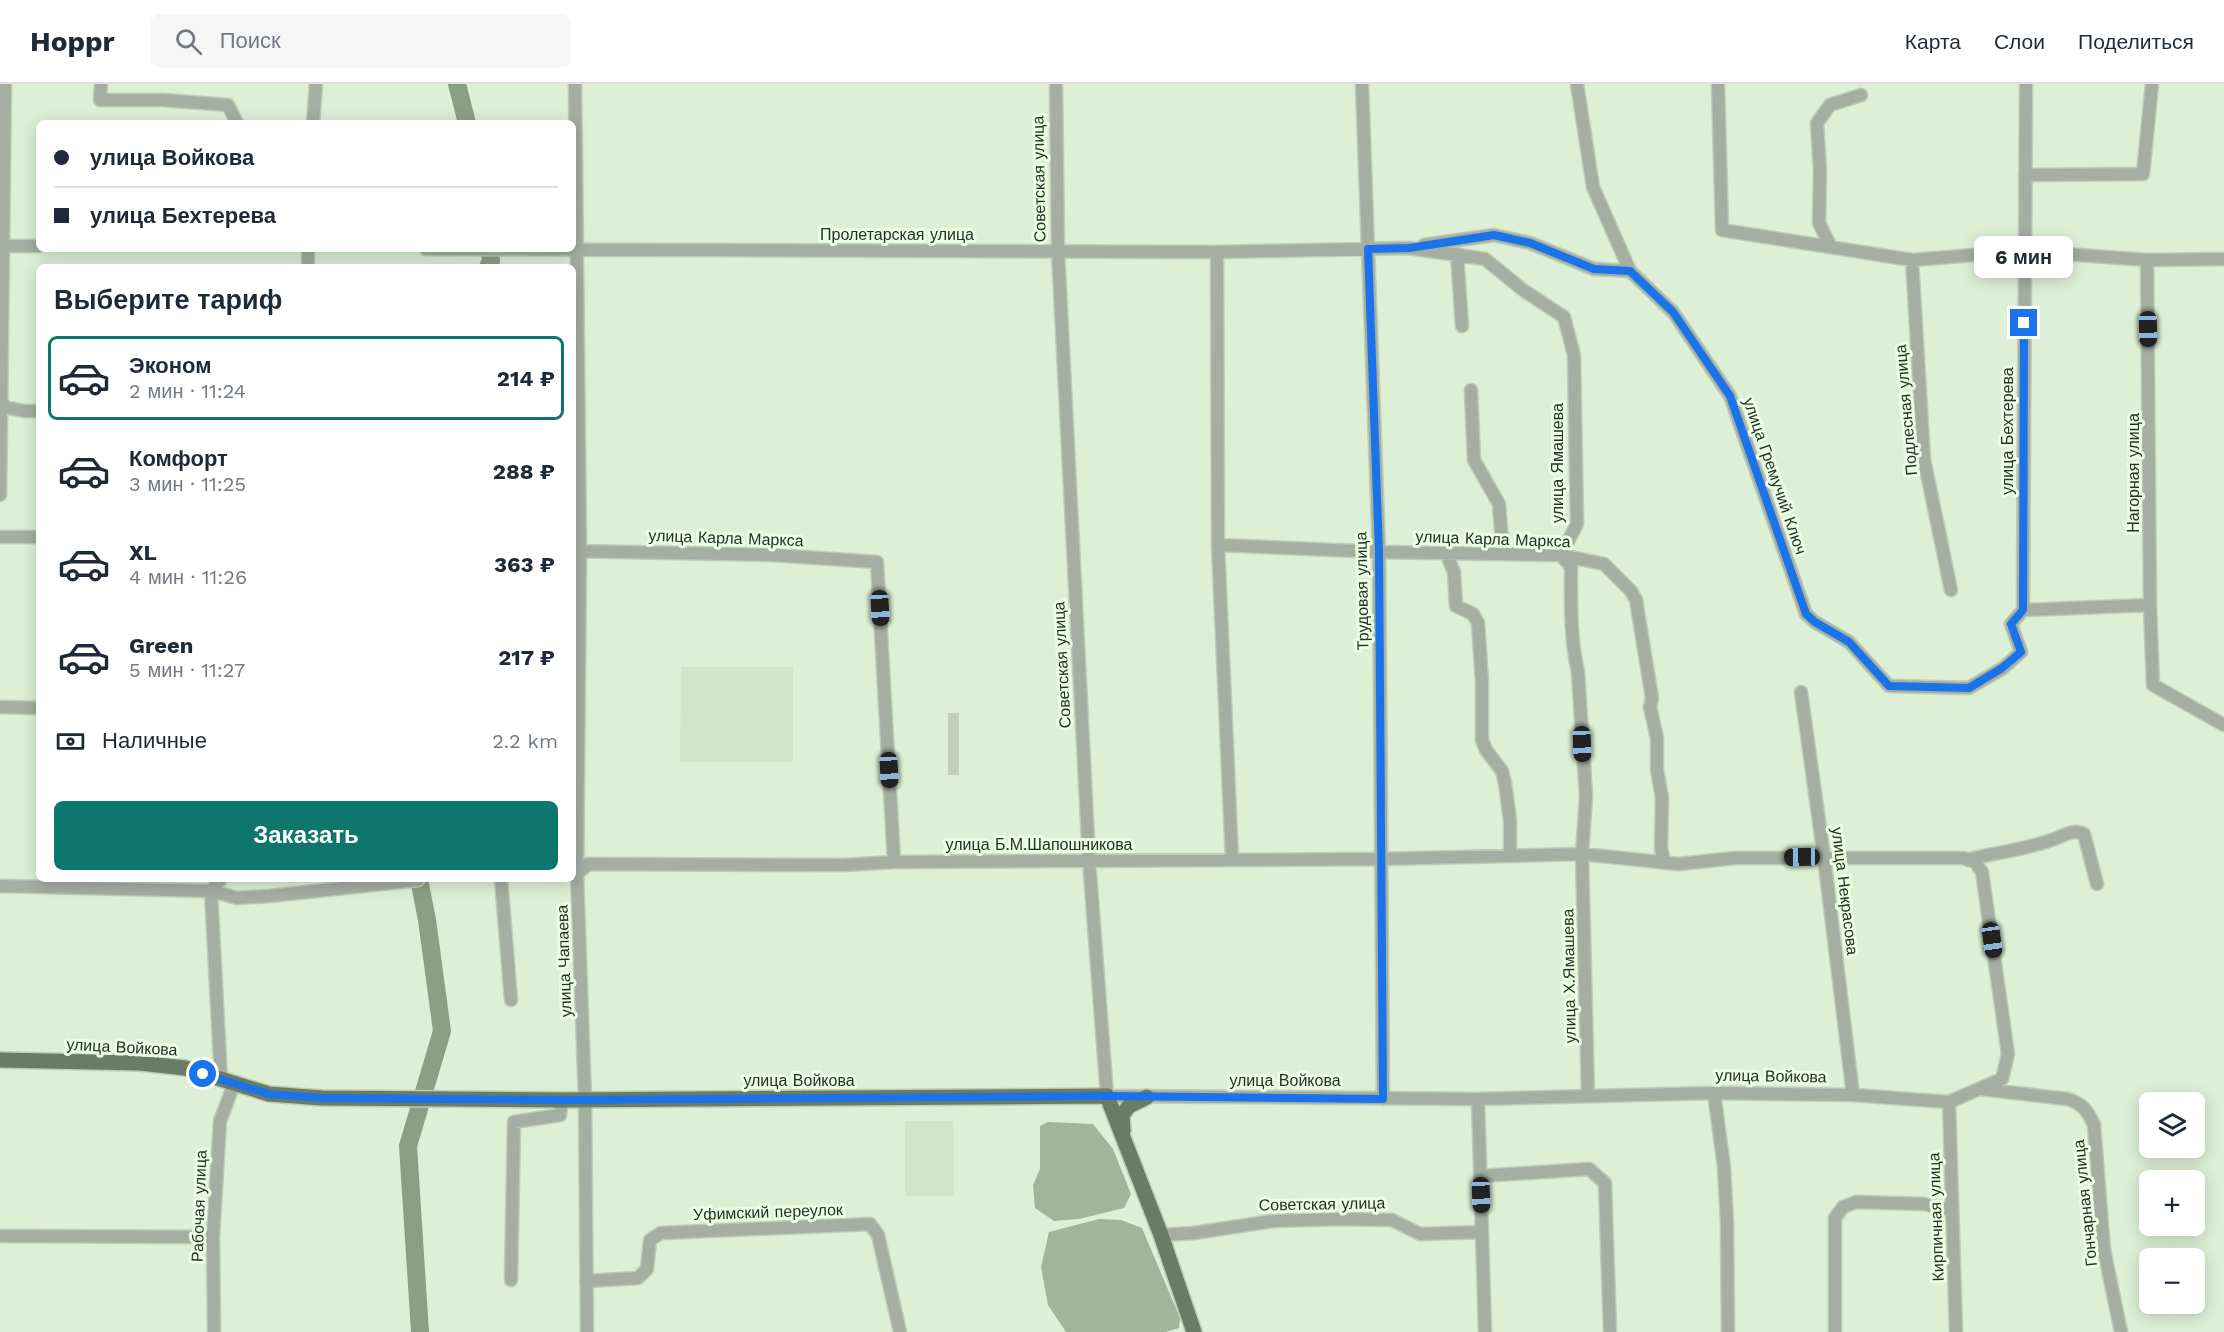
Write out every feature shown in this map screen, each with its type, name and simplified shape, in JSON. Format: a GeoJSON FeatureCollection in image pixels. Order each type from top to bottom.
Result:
{"type":"FeatureCollection","features":[{"type":"Feature","properties":{"kind":"main road","name":"улица Войкова"},"geometry":{"type":"LineString","coordinates":[[0,1060],[140,1063],[185,1068],[269,1094],[322,1098],[585,1100],[1107,1096]]}},
{"type":"Feature","properties":{"kind":"main road","name":"Советская улица"},"geometry":{"type":"LineString","coordinates":[[1107,1096],[1161,1234],[1194,1332]]}},
{"type":"Feature","properties":{"kind":"main road"},"geometry":{"type":"LineString","coordinates":[[1065,1097],[1090,1104],[1106,1112],[1123,1137]]}},
{"type":"Feature","properties":{"kind":"main road"},"geometry":{"type":"LineString","coordinates":[[1123,1137],[1122,1115],[1129,1106],[1147,1097]]}},
{"type":"Feature","properties":{"kind":"street"},"geometry":{"type":"LineString","coordinates":[[0,495],[1,246],[5,84]]}},
{"type":"Feature","properties":{"kind":"street"},"geometry":{"type":"LineString","coordinates":[[101,84],[100,100],[163,100],[228,105],[236,120]]}},
{"type":"Feature","properties":{"kind":"street"},"geometry":{"type":"LineString","coordinates":[[313,120],[316,84]]}},
{"type":"Feature","properties":{"kind":"street","name":"улица Чапаева"},"geometry":{"type":"LineString","coordinates":[[575,84],[576,120]]}},
{"type":"Feature","properties":{"kind":"street","name":"Советская улица"},"geometry":{"type":"LineString","coordinates":[[1056,84],[1058,251],[1089,860],[1107,1096]]}},
{"type":"Feature","properties":{"kind":"street","name":"Трудовая улица"},"geometry":{"type":"LineString","coordinates":[[1362,84],[1379,552],[1383,1099]]}},
{"type":"Feature","properties":{"kind":"street"},"geometry":{"type":"LineString","coordinates":[[1409,248],[1494,235],[1530,243],[1594,269],[1630,271],[1593,187],[1576,84]]}},
{"type":"Feature","properties":{"kind":"street"},"geometry":{"type":"LineString","coordinates":[[1718,84],[1722,230],[1912,260],[2024,251],[2147,260],[2224,259]]}},
{"type":"Feature","properties":{"kind":"street","name":"улица Бехтерева"},"geometry":{"type":"LineString","coordinates":[[2023,610],[2026,84]]}},
{"type":"Feature","properties":{"kind":"street"},"geometry":{"type":"LineString","coordinates":[[2025,176],[2143,174],[2152,84]]}},
{"type":"Feature","properties":{"kind":"street"},"geometry":{"type":"LineString","coordinates":[[1831,247],[1820,223],[1817,123],[1830,105],[1861,95]]}},
{"type":"Feature","properties":{"kind":"street","name":"улица Чапаева"},"geometry":{"type":"LineString","coordinates":[[576,139],[578,250],[576,712]]}},
{"type":"Feature","properties":{"kind":"street"},"geometry":{"type":"LineString","coordinates":[[1,246],[36,246]]}},
{"type":"Feature","properties":{"kind":"street","name":"улица Ямашева"},"geometry":{"type":"LineString","coordinates":[[1368,249],[1409,248],[1485,260],[1523,290],[1564,316],[1574,355],[1576,524],[1561,555]]}},
{"type":"Feature","properties":{"kind":"street","name":"Пролетарская улица"},"geometry":{"type":"LineString","coordinates":[[578,250],[1217,252],[1368,249]]}},
{"type":"Feature","properties":{"kind":"street"},"geometry":{"type":"LineString","coordinates":[[1217,252],[1218,545],[1232,859]]}},
{"type":"Feature","properties":{"kind":"street"},"geometry":{"type":"LineString","coordinates":[[1457,254],[1462,326]]}},
{"type":"Feature","properties":{"kind":"street","name":"Подлесная улица"},"geometry":{"type":"LineString","coordinates":[[1912,260],[1924,459],[1951,590]]}},
{"type":"Feature","properties":{"kind":"street","name":"Нагорная улица"},"geometry":{"type":"LineString","coordinates":[[2147,260],[2150,605],[2153,685],[2224,725]]}},
{"type":"Feature","properties":{"kind":"street","name":"улица Гремучий Ключ"},"geometry":{"type":"LineString","coordinates":[[1630,271],[1673,312],[1730,396],[1806,614],[1849,642],[1889,686],[1969,688],[2002,668],[2021,652],[2011,624],[2023,610]]}},
{"type":"Feature","properties":{"kind":"street"},"geometry":{"type":"LineString","coordinates":[[1471,390],[1474,460],[1499,504],[1503,554]]}},
{"type":"Feature","properties":{"kind":"street"},"geometry":{"type":"LineString","coordinates":[[1,400],[5,407],[36,411]]}},
{"type":"Feature","properties":{"kind":"street"},"geometry":{"type":"LineString","coordinates":[[0,537],[36,537]]}},
{"type":"Feature","properties":{"kind":"street","name":"улица Карла Маркса"},"geometry":{"type":"LineString","coordinates":[[1218,545],[1379,552],[1561,555],[1604,564],[1631,591],[1636,600],[1652,698],[1650,707],[1657,738],[1657,770],[1662,798],[1661,849],[1665,864]]}},
{"type":"Feature","properties":{"kind":"street","name":"улица Карла Маркса"},"geometry":{"type":"LineString","coordinates":[[577,551],[772,555],[877,562],[894,862]]}},
{"type":"Feature","properties":{"kind":"street"},"geometry":{"type":"LineString","coordinates":[[1446,553],[1454,572],[1456,606],[1473,614],[1478,623],[1481,650],[1482,740],[1486,750],[1502,771],[1505,783],[1510,820],[1510,855]]}},
{"type":"Feature","properties":{"kind":"street"},"geometry":{"type":"LineString","coordinates":[[1561,555],[1571,567],[1570,610],[1573,652],[1578,672],[1586,796],[1582,854]]}},
{"type":"Feature","properties":{"kind":"street"},"geometry":{"type":"LineString","coordinates":[[2023,610],[2150,605]]}},
{"type":"Feature","properties":{"kind":"street","name":"улица Некрасова"},"geometry":{"type":"LineString","coordinates":[[1801,692],[1824,856],[1853,1095]]}},
{"type":"Feature","properties":{"kind":"street"},"geometry":{"type":"LineString","coordinates":[[0,707],[36,708]]}},
{"type":"Feature","properties":{"kind":"street","name":"улица Б.М.Шапошникова"},"geometry":{"type":"LineString","coordinates":[[576,873],[588,864],[844,865],[894,862],[1380,859],[1582,854],[1665,864],[1735,858],[1824,856],[1970,859],[2043,843],[2073,832],[2082,832],[2097,884]]}},
{"type":"Feature","properties":{"kind":"street","name":"улица Х.Ямашева"},"geometry":{"type":"LineString","coordinates":[[1582,854],[1588,1096]]}},
{"type":"Feature","properties":{"kind":"street","name":"улица Войкова"},"geometry":{"type":"LineString","coordinates":[[1107,1096],[1478,1099],[1714,1093],[1853,1095],[1949,1102],[2002,1079],[2008,1054],[1982,872],[1970,859]]}},
{"type":"Feature","properties":{"kind":"street"},"geometry":{"type":"LineString","coordinates":[[0,886],[212,885],[237,898],[399,882]]}},
{"type":"Feature","properties":{"kind":"street"},"geometry":{"type":"LineString","coordinates":[[501,882],[510,1000]]}},
{"type":"Feature","properties":{"kind":"street","name":"улица Чапаева"},"geometry":{"type":"LineString","coordinates":[[575,882],[585,1100],[587,1332]]}},
{"type":"Feature","properties":{"kind":"street","name":"Рабочая улица"},"geometry":{"type":"LineString","coordinates":[[212,885],[227,1082],[220,1121],[213,1237],[214,1332]]}},
{"type":"Feature","properties":{"kind":"street","name":"Гончарная улица"},"geometry":{"type":"LineString","coordinates":[[1980,1088],[2077,1101],[2090,1115],[2094,1125],[2104,1250],[2121,1332]]}},
{"type":"Feature","properties":{"kind":"street"},"geometry":{"type":"LineString","coordinates":[[1714,1093],[1724,1167],[1728,1223],[1728,1332]]}},
{"type":"Feature","properties":{"kind":"street"},"geometry":{"type":"LineString","coordinates":[[1478,1099],[1485,1332]]}},
{"type":"Feature","properties":{"kind":"street"},"geometry":{"type":"LineString","coordinates":[[511,1280],[514,1122],[560,1115],[562,1100]]}},
{"type":"Feature","properties":{"kind":"street","name":"Кирпичная улица"},"geometry":{"type":"LineString","coordinates":[[1949,1102],[1956,1332]]}},
{"type":"Feature","properties":{"kind":"street"},"geometry":{"type":"LineString","coordinates":[[1481,1176],[1589,1169],[1605,1183],[1610,1332]]}},
{"type":"Feature","properties":{"kind":"street"},"geometry":{"type":"LineString","coordinates":[[1835,1332],[1835,1218],[1843,1207],[1856,1202],[1924,1204],[1952,1211]]}},
{"type":"Feature","properties":{"kind":"street","name":"Советская улица"},"geometry":{"type":"LineString","coordinates":[[1161,1234],[1194,1233],[1273,1221],[1341,1219],[1392,1220],[1420,1234],[1482,1232]]}},
{"type":"Feature","properties":{"kind":"street","name":"Уфимский переулок"},"geometry":{"type":"LineString","coordinates":[[586,1281],[638,1278],[647,1269],[650,1240],[661,1233],[870,1224],[878,1235],[900,1332]]}},
{"type":"Feature","properties":{"kind":"street"},"geometry":{"type":"LineString","coordinates":[[0,1236],[213,1237]]}},
{"type":"Feature","properties":{"kind":"shaded area"},"geometry":{"type":"Polygon","coordinates":[[[681,667],[793,667],[793,762],[680,762],[681,667]]]}},
{"type":"Feature","properties":{"kind":"shaded area"},"geometry":{"type":"Polygon","coordinates":[[[948,713],[959,713],[959,775],[948,775],[948,713]]]}},
{"type":"Feature","properties":{"kind":"shaded area"},"geometry":{"type":"Polygon","coordinates":[[[905,1121],[954,1121],[954,1196],[905,1196],[905,1121]]]}},
{"type":"Feature","properties":{"kind":"shaded area"},"geometry":{"type":"Polygon","coordinates":[[[1048,1122],[1093,1124],[1113,1149],[1131,1194],[1124,1208],[1079,1219],[1054,1221],[1035,1208],[1033,1185],[1040,1169],[1040,1126],[1048,1122]]]}},
{"type":"Feature","properties":{"kind":"shaded area"},"geometry":{"type":"Polygon","coordinates":[[[1099,1219],[1121,1220],[1142,1228],[1180,1318],[1179,1328],[1166,1332],[1066,1332],[1048,1305],[1041,1267],[1049,1232],[1099,1219]]]}},
{"type":"Feature","properties":{"kind":"waterway"},"geometry":{"type":"LineString","coordinates":[[457,84],[466,120]]}},
{"type":"Feature","properties":{"kind":"waterway"},"geometry":{"type":"LineString","coordinates":[[490,252],[490,264]]}},
{"type":"Feature","properties":{"kind":"waterway"},"geometry":{"type":"LineString","coordinates":[[420,882],[442,1031],[408,1146],[420,1332]]}},
{"type":"Feature","properties":{"kind":"route"},"geometry":{"type":"LineString","coordinates":[[203,1074],[269,1094],[322,1098],[562,1100],[1107,1096],[1383,1099],[1379,552],[1368,249],[1409,248],[1494,235],[1530,243],[1567,260],[1594,269],[1630,271],[1673,312],[1730,396],[1806,614],[1849,642],[1889,686],[1969,688],[2002,668],[2021,652],[2011,624],[2023,610],[2024,323]]}}]}
